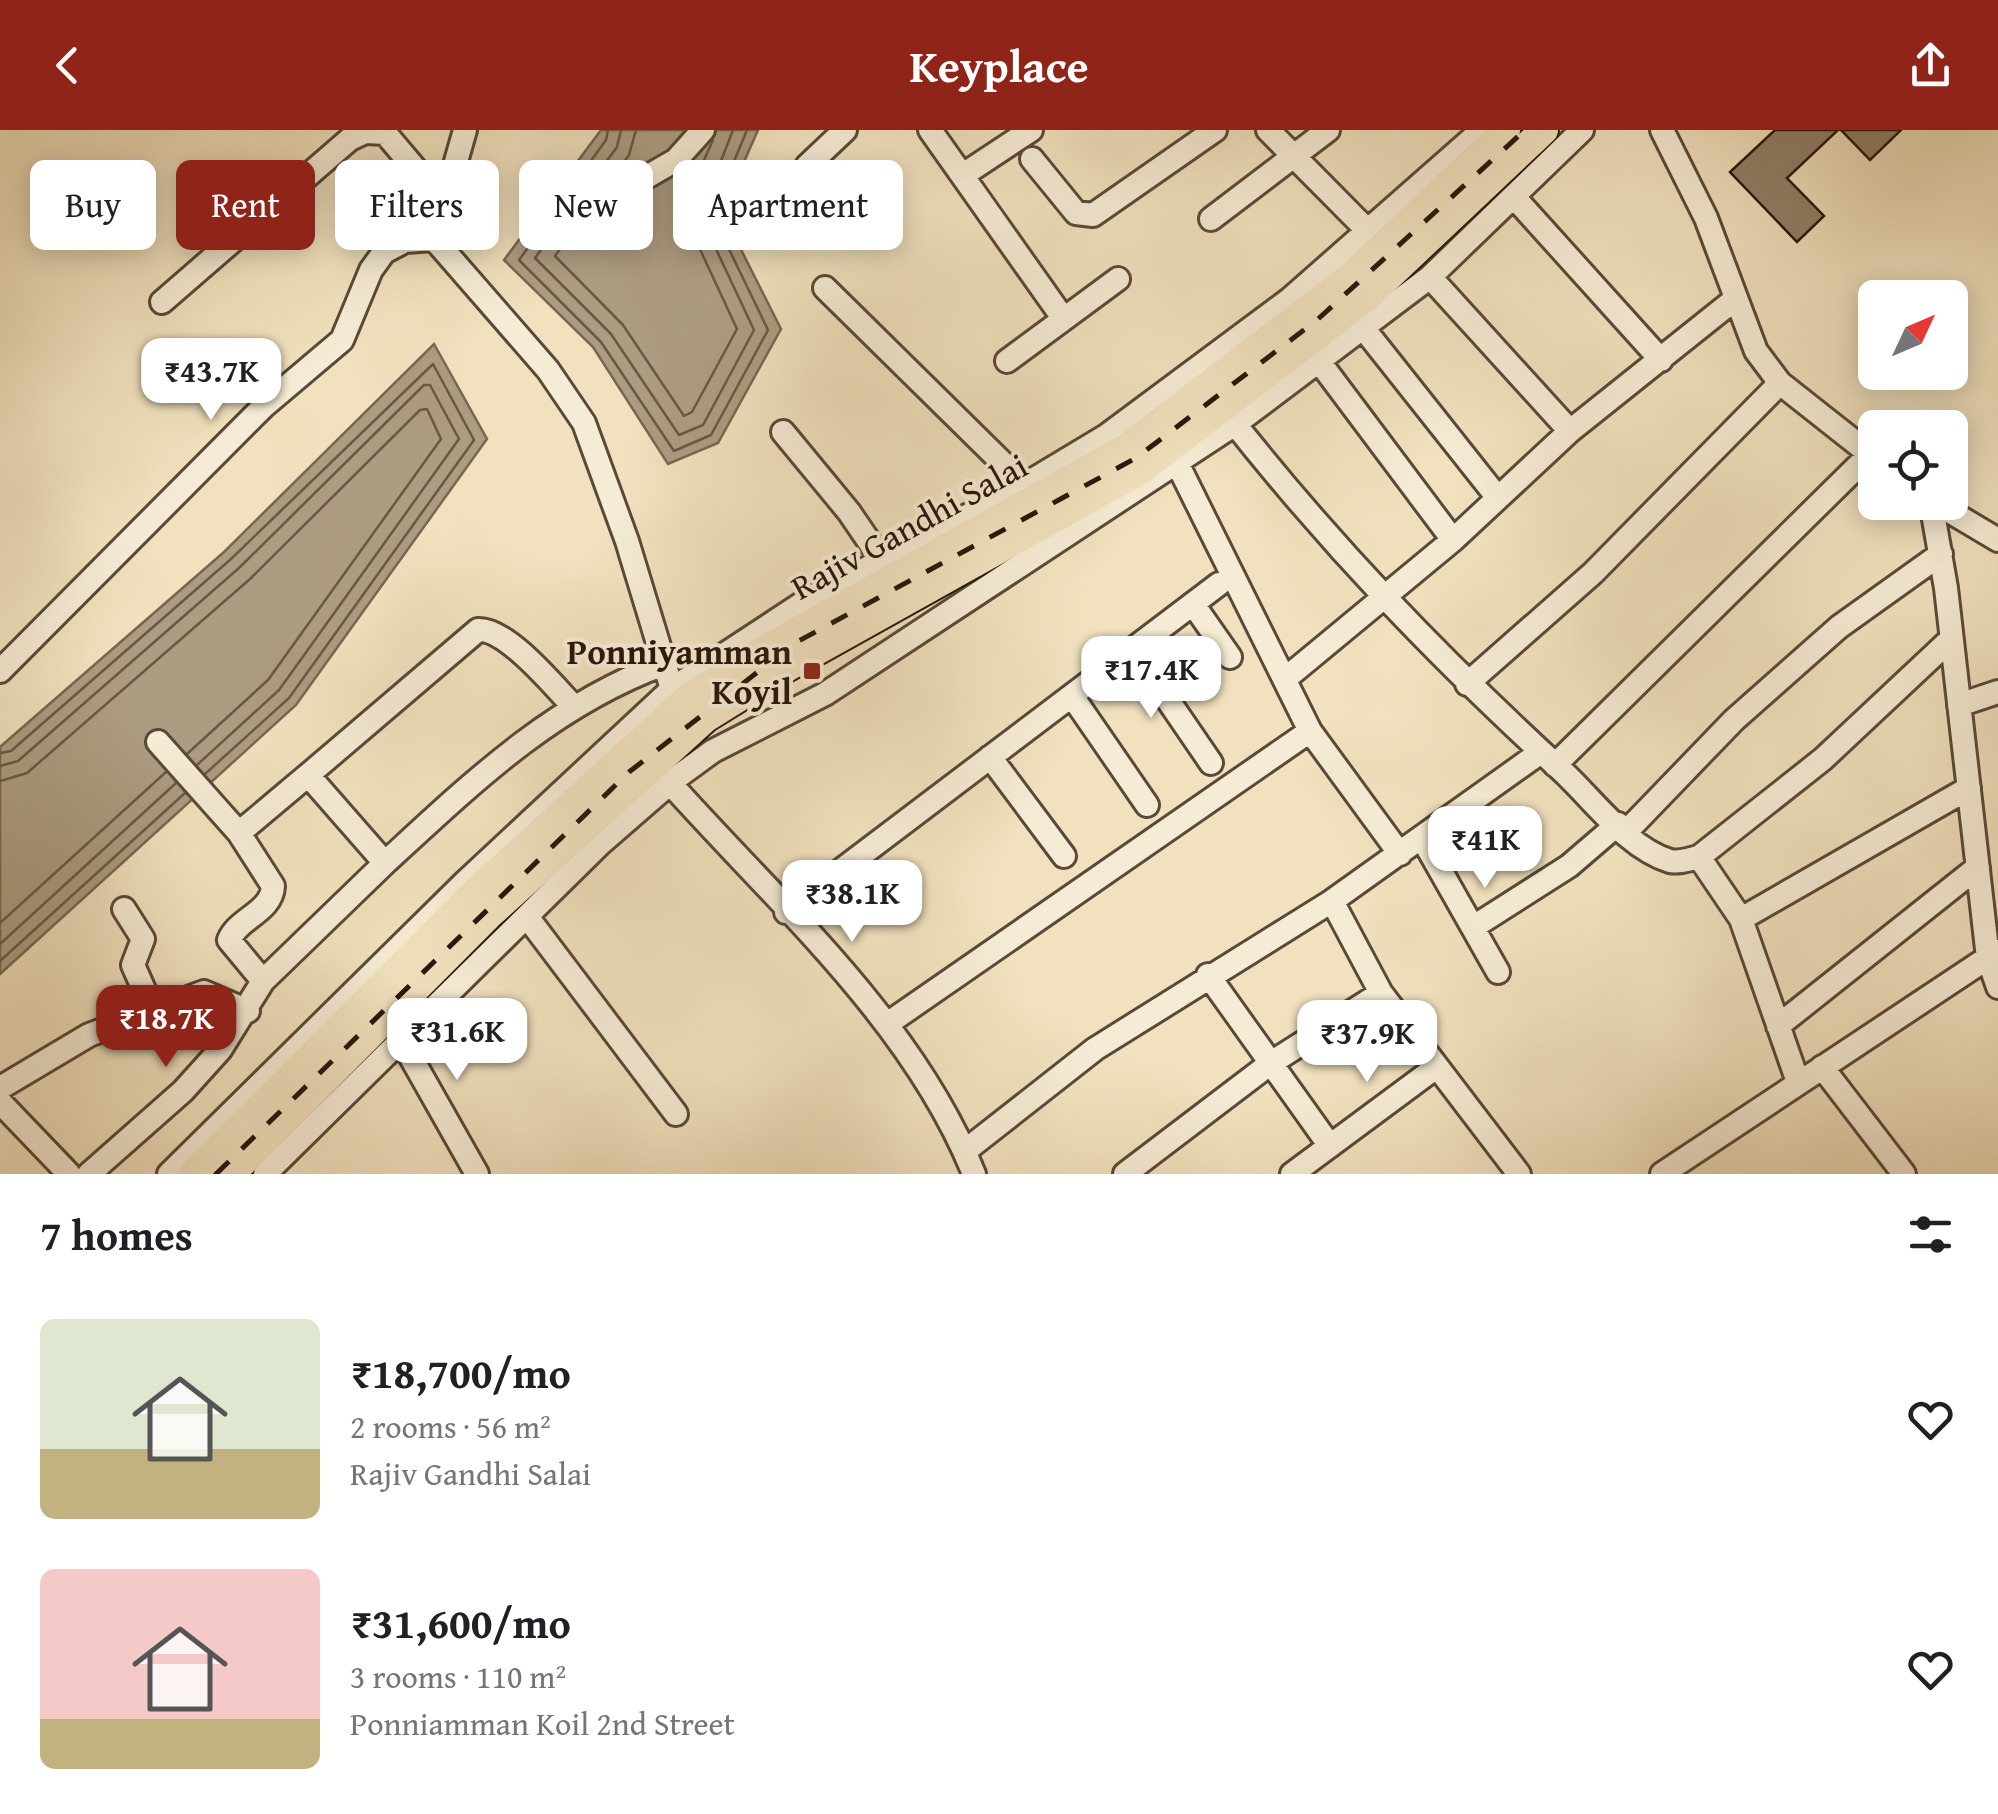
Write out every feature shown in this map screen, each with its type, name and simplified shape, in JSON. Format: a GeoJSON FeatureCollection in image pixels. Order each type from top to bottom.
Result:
{"type":"FeatureCollection","features":[{"type":"Feature","properties":{"kind":"main road","name":"Rajiv Gandhi Salai"},"geometry":{"type":"LineString","coordinates":[[192,1174],[675,698],[1126,448],[1350,276],[1506,130]]}},
{"type":"Feature","properties":{"kind":"main road","name":"Rajiv Gandhi Salai"},"geometry":{"type":"LineString","coordinates":[[231,1174],[395,1029],[488,916],[662,774],[722,708],[1229,416],[1368,297],[1544,130]]}},
{"type":"Feature","properties":{"kind":"street"},"geometry":{"type":"LineString","coordinates":[[456,160],[465,130]]}},
{"type":"Feature","properties":{"kind":"street"},"geometry":{"type":"LineString","coordinates":[[653,173],[676,160],[703,130]]}},
{"type":"Feature","properties":{"kind":"street"},"geometry":{"type":"LineString","coordinates":[[812,160],[845,130]]}},
{"type":"Feature","properties":{"kind":"street"},"geometry":{"type":"LineString","coordinates":[[930,130],[1063,318]]}},
{"type":"Feature","properties":{"kind":"street"},"geometry":{"type":"LineString","coordinates":[[963,175],[1031,130]]}},
{"type":"Feature","properties":{"kind":"street"},"geometry":{"type":"LineString","coordinates":[[1032,160],[1076,213],[1093,215],[1215,130]]}},
{"type":"Feature","properties":{"kind":"street"},"geometry":{"type":"LineString","coordinates":[[1268,130],[1370,232]]}},
{"type":"Feature","properties":{"kind":"street"},"geometry":{"type":"LineString","coordinates":[[1210,219],[1328,130]]}},
{"type":"Feature","properties":{"kind":"street"},"geometry":{"type":"LineString","coordinates":[[169,1174],[464,883],[675,698],[812,597],[1025,485],[1121,425],[1290,300],[1482,130]]}},
{"type":"Feature","properties":{"kind":"street"},"geometry":{"type":"LineString","coordinates":[[265,1174],[395,1029],[528,918],[662,774],[825,694],[1178,464],[1229,416],[1364,329],[1430,277],[1582,130]]}},
{"type":"Feature","properties":{"kind":"street"},"geometry":{"type":"LineString","coordinates":[[1662,130],[1706,218],[1746,334],[1780,383],[1858,445]]}},
{"type":"Feature","properties":{"kind":"street"},"geometry":{"type":"LineString","coordinates":[[162,302],[350,139],[365,132],[385,133],[407,160]]}},
{"type":"Feature","properties":{"kind":"street"},"geometry":{"type":"LineString","coordinates":[[1514,197],[1661,360]]}},
{"type":"Feature","properties":{"kind":"street"},"geometry":{"type":"LineString","coordinates":[[0,672],[264,406],[342,340],[362,300],[371,270],[388,250]]}},
{"type":"Feature","properties":{"kind":"street"},"geometry":{"type":"LineString","coordinates":[[443,250],[548,370],[584,422],[675,698]]}},
{"type":"Feature","properties":{"kind":"street"},"geometry":{"type":"LineString","coordinates":[[1430,277],[1570,432]]}},
{"type":"Feature","properties":{"kind":"street"},"geometry":{"type":"LineString","coordinates":[[1008,361],[1118,279]]}},
{"type":"Feature","properties":{"kind":"street"},"geometry":{"type":"LineString","coordinates":[[825,288],[1025,485]]}},
{"type":"Feature","properties":{"kind":"street"},"geometry":{"type":"LineString","coordinates":[[1286,679],[1453,540],[1570,432],[1734,300]]}},
{"type":"Feature","properties":{"kind":"street"},"geometry":{"type":"LineString","coordinates":[[1364,329],[1498,498]]}},
{"type":"Feature","properties":{"kind":"street"},"geometry":{"type":"LineString","coordinates":[[1318,360],[1453,540]]}},
{"type":"Feature","properties":{"kind":"street"},"geometry":{"type":"LineString","coordinates":[[1468,684],[1593,573],[1780,383]]}},
{"type":"Feature","properties":{"kind":"street"},"geometry":{"type":"LineString","coordinates":[[1229,416],[1382,598],[1622,828],[1674,862],[1700,857],[1823,759],[1950,639]]}},
{"type":"Feature","properties":{"kind":"street"},"geometry":{"type":"LineString","coordinates":[[783,432],[849,512],[880,559]]}},
{"type":"Feature","properties":{"kind":"street"},"geometry":{"type":"LineString","coordinates":[[1178,464],[1310,731],[1400,854]]}},
{"type":"Feature","properties":{"kind":"street"},"geometry":{"type":"LineString","coordinates":[[662,774],[887,1024],[968,1166],[1096,1049],[1547,759],[1858,469]]}},
{"type":"Feature","properties":{"kind":"street"},"geometry":{"type":"LineString","coordinates":[[1935,520],[1977,856],[1998,987]]}},
{"type":"Feature","properties":{"kind":"street"},"geometry":{"type":"LineString","coordinates":[[1963,520],[1998,540]]}},
{"type":"Feature","properties":{"kind":"street"},"geometry":{"type":"LineString","coordinates":[[1476,926],[1622,828],[1734,720],[1840,627],[1940,554]]}},
{"type":"Feature","properties":{"kind":"street"},"geometry":{"type":"LineString","coordinates":[[786,912],[1220,584]]}},
{"type":"Feature","properties":{"kind":"street"},"geometry":{"type":"LineString","coordinates":[[1193,604],[1230,657]]}},
{"type":"Feature","properties":{"kind":"street"},"geometry":{"type":"LineString","coordinates":[[239,833],[478,630],[489,630],[506,640],[573,706]]}},
{"type":"Feature","properties":{"kind":"street"},"geometry":{"type":"LineString","coordinates":[[1134,649],[1211,762]]}},
{"type":"Feature","properties":{"kind":"street"},"geometry":{"type":"LineString","coordinates":[[90,1174],[183,1091],[248,1011],[263,981],[500,757],[612,683],[664,664]]}},
{"type":"Feature","properties":{"kind":"street"},"geometry":{"type":"LineString","coordinates":[[1959,705],[1998,692]]}},
{"type":"Feature","properties":{"kind":"street"},"geometry":{"type":"LineString","coordinates":[[1072,696],[1147,804]]}},
{"type":"Feature","properties":{"kind":"street"},"geometry":{"type":"LineString","coordinates":[[887,1024],[1310,731]]}},
{"type":"Feature","properties":{"kind":"street"},"geometry":{"type":"LineString","coordinates":[[158,742],[239,833],[274,891],[229,940],[263,981]]}},
{"type":"Feature","properties":{"kind":"street"},"geometry":{"type":"LineString","coordinates":[[990,757],[1064,856]]}},
{"type":"Feature","properties":{"kind":"street"},"geometry":{"type":"LineString","coordinates":[[308,775],[385,863]]}},
{"type":"Feature","properties":{"kind":"street"},"geometry":{"type":"LineString","coordinates":[[1742,919],[1969,788]]}},
{"type":"Feature","properties":{"kind":"street"},"geometry":{"type":"LineString","coordinates":[[1778,1026],[1977,856],[1998,830]]}},
{"type":"Feature","properties":{"kind":"street"},"geometry":{"type":"LineString","coordinates":[[1422,838],[1476,926],[1498,972]]}},
{"type":"Feature","properties":{"kind":"street"},"geometry":{"type":"LineString","coordinates":[[1700,857],[1742,919],[1798,1082]]}},
{"type":"Feature","properties":{"kind":"street"},"geometry":{"type":"LineString","coordinates":[[1332,900],[1381,993],[1519,1174]]}},
{"type":"Feature","properties":{"kind":"street"},"geometry":{"type":"LineString","coordinates":[[124,909],[143,939],[133,965],[152,1008]]}},
{"type":"Feature","properties":{"kind":"street"},"geometry":{"type":"LineString","coordinates":[[528,918],[676,1114]]}},
{"type":"Feature","properties":{"kind":"street"},"geometry":{"type":"LineString","coordinates":[[1662,1174],[1993,955]]}},
{"type":"Feature","properties":{"kind":"street"},"geometry":{"type":"LineString","coordinates":[[1208,975],[1330,1146]]}},
{"type":"Feature","properties":{"kind":"street"},"geometry":{"type":"LineString","coordinates":[[0,1088],[62,1049],[152,1008],[208,992],[248,1011]]}},
{"type":"Feature","properties":{"kind":"street"},"geometry":{"type":"LineString","coordinates":[[1125,1174],[1272,1064],[1381,993]]}},
{"type":"Feature","properties":{"kind":"street"},"geometry":{"type":"LineString","coordinates":[[395,1029],[477,1174]]}},
{"type":"Feature","properties":{"kind":"street"},"geometry":{"type":"LineString","coordinates":[[1822,1067],[1904,1174]]}},
{"type":"Feature","properties":{"kind":"street"},"geometry":{"type":"LineString","coordinates":[[1292,1174],[1435,1068]]}},
{"type":"Feature","properties":{"kind":"street"},"geometry":{"type":"LineString","coordinates":[[0,1102],[70,1174]]}},
{"type":"Feature","properties":{"kind":"water"},"geometry":{"type":"Polygon","coordinates":[[[601,130],[758,130],[745,160],[673,160],[673,250],[741,250],[781,329],[718,443],[668,464],[593,347],[504,260],[519,240],[519,250],[653,250],[653,160],[579,160],[601,130]]]}},
{"type":"Feature","properties":{"kind":"water"},"geometry":{"type":"Polygon","coordinates":[[[434,344],[487,439],[296,705],[0,974],[0,747],[224,552],[434,344]]]}},
{"type":"Feature","properties":{"kind":"building"},"geometry":{"type":"Polygon","coordinates":[[[1775,130],[1838,130],[1787,178],[1824,216],[1797,242],[1730,172],[1775,130]]]}},
{"type":"Feature","properties":{"kind":"building"},"geometry":{"type":"Polygon","coordinates":[[[1841,130],[1901,130],[1870,160],[1841,130]]]}},
{"type":"Feature","properties":{"kind":"railway"},"geometry":{"type":"LineString","coordinates":[[216,1174],[629,772],[795,643],[1136,458],[1317,320],[1525,130]]}},
{"type":"Feature","properties":{"kind":"place","name":"Ponniyamman Koyil"},"geometry":{"type":"Point","coordinates":[812,671]}}]}
